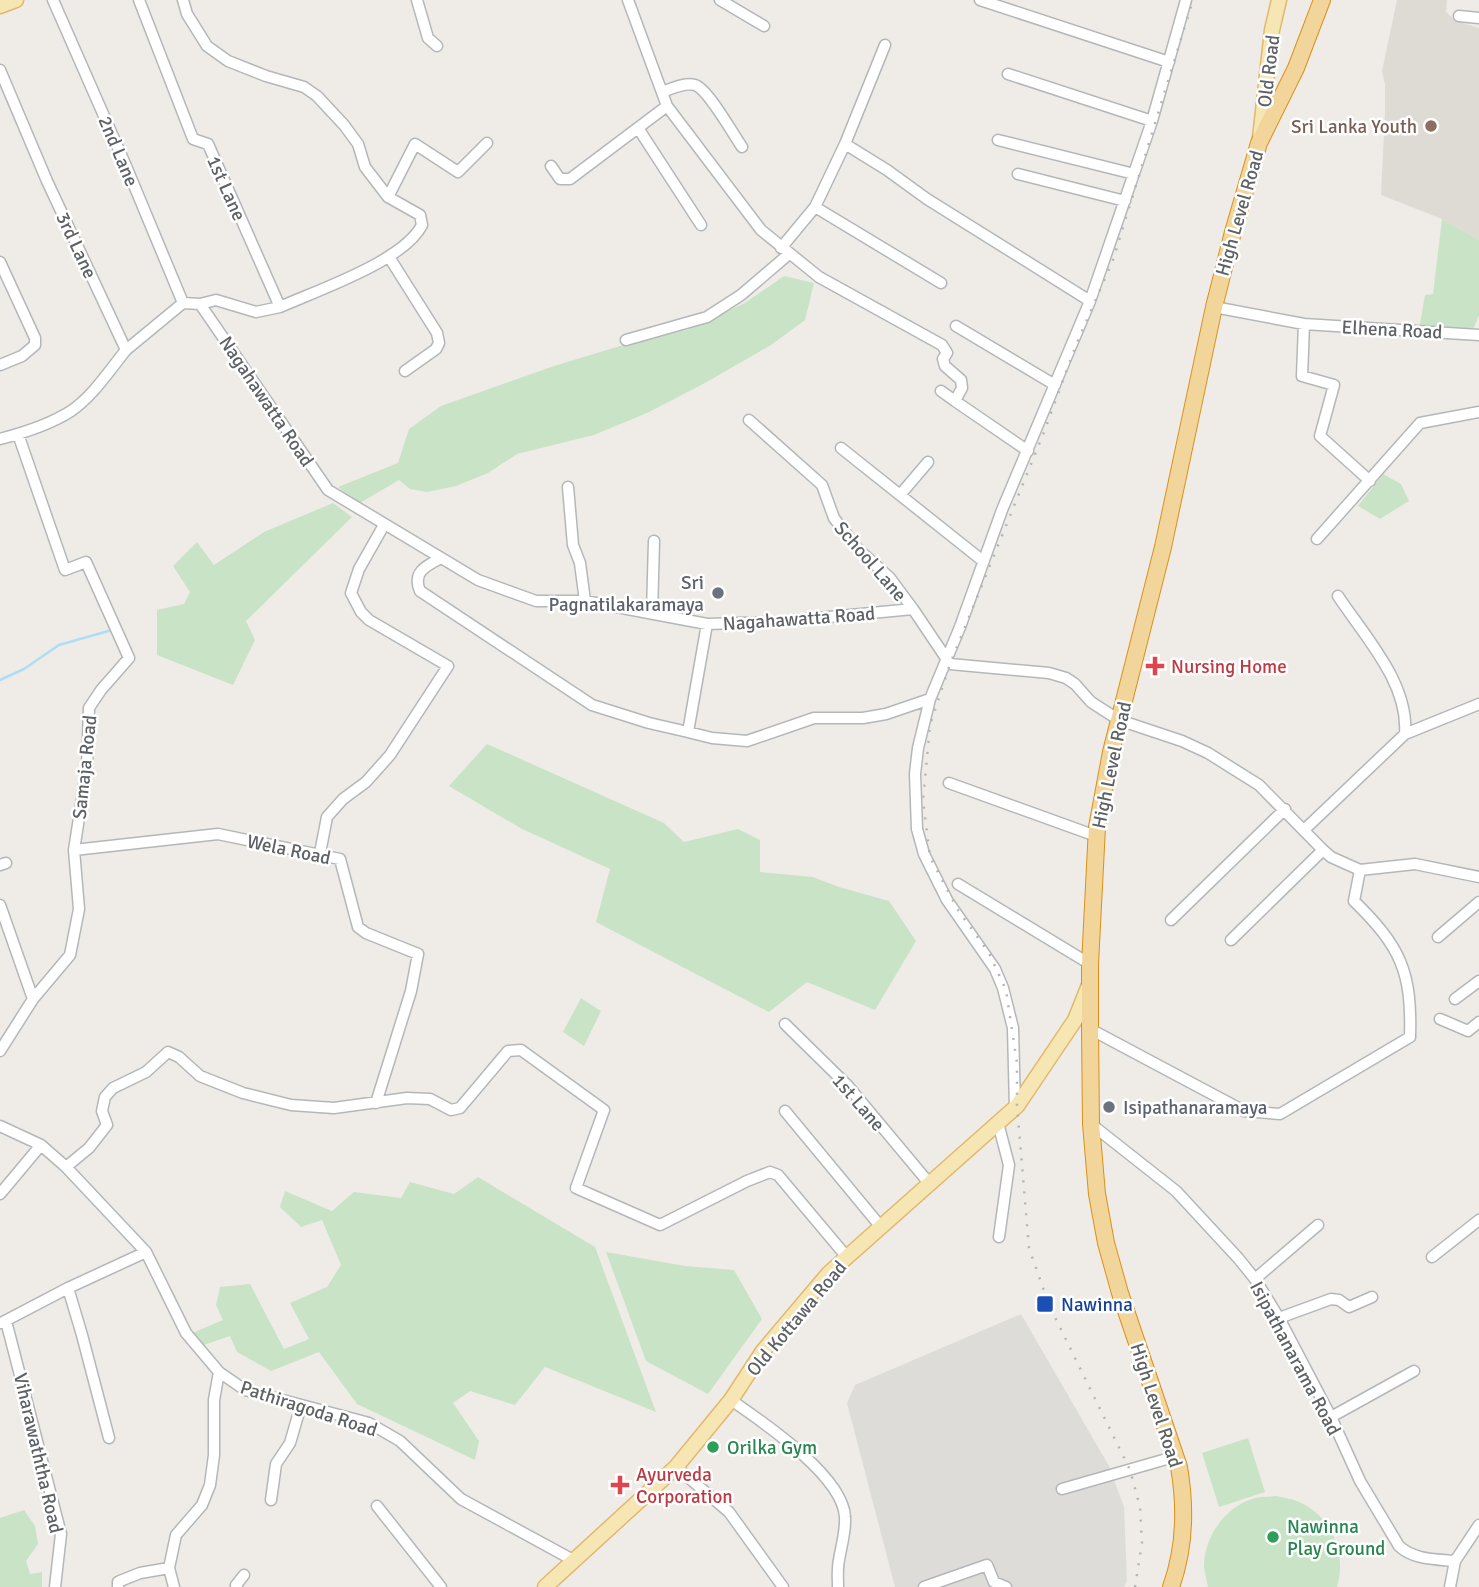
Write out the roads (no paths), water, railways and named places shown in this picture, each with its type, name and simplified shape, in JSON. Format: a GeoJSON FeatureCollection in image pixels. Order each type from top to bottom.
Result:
{"type":"FeatureCollection","features":[{"type":"Feature","properties":{"kind":"highway","name":"High Level Road"},"geometry":{"type":"LineString","coordinates":[[1171,1587],[1182,1548],[1183,1486],[1177,1456],[1128,1320],[1106,1243],[1097,1194],[1091,1124],[1090,1029],[1096,836],[1105,782],[1163,547],[1214,307],[1259,143],[1296,68],[1322,0]]}},
{"type":"Feature","properties":{"kind":"main road"},"geometry":{"type":"LineString","coordinates":[[0,6],[16,0]]}},
{"type":"Feature","properties":{"kind":"main road","name":"Old Road"},"geometry":{"type":"LineString","coordinates":[[1259,143],[1272,30],[1279,0]]}},
{"type":"Feature","properties":{"kind":"main road","name":"Old Kottawa Road"},"geometry":{"type":"LineString","coordinates":[[550,1585],[573,1560],[676,1466],[731,1400],[763,1351],[829,1273],[1015,1108],[1075,1020],[1090,981]]}},
{"type":"Feature","properties":{"kind":"street","name":"2nd Lane"},"geometry":{"type":"LineString","coordinates":[[53,0],[183,303]]}},
{"type":"Feature","properties":{"kind":"street","name":"1st Lane"},"geometry":{"type":"LineString","coordinates":[[139,0],[193,139],[208,144],[280,307]]}},
{"type":"Feature","properties":{"kind":"street"},"geometry":{"type":"LineString","coordinates":[[1,437],[18,434],[70,411],[87,398],[126,350],[183,303],[200,304],[216,300],[256,312],[280,307],[389,257],[417,235],[422,225],[420,215],[388,197],[365,167],[358,144],[317,96],[304,87],[228,61],[206,46],[187,13],[183,0]]}},
{"type":"Feature","properties":{"kind":"street"},"geometry":{"type":"LineString","coordinates":[[416,0],[428,38],[437,46]]}},
{"type":"Feature","properties":{"kind":"street"},"geometry":{"type":"LineString","coordinates":[[628,0],[667,106],[761,230],[819,276],[942,345],[947,353],[943,359],[945,366],[961,380],[962,388],[955,401]]}},
{"type":"Feature","properties":{"kind":"street"},"geometry":{"type":"LineString","coordinates":[[720,0],[764,26]]}},
{"type":"Feature","properties":{"kind":"street"},"geometry":{"type":"LineString","coordinates":[[981,0],[1169,62]]}},
{"type":"Feature","properties":{"kind":"street"},"geometry":{"type":"LineString","coordinates":[[1015,1108],[1013,1028],[1003,988],[995,969],[947,900],[924,853],[917,829],[915,774],[918,748],[930,699],[983,561],[1090,301],[1152,121],[1186,0]]}},
{"type":"Feature","properties":{"kind":"street"},"geometry":{"type":"LineString","coordinates":[[1458,16],[1479,18]]}},
{"type":"Feature","properties":{"kind":"street"},"geometry":{"type":"LineString","coordinates":[[626,340],[707,317],[741,295],[785,251],[815,207],[845,144],[885,45]]}},
{"type":"Feature","properties":{"kind":"street","name":"3rd Lane"},"geometry":{"type":"LineString","coordinates":[[0,70],[47,181],[126,350]]}},
{"type":"Feature","properties":{"kind":"street"},"geometry":{"type":"LineString","coordinates":[[1008,74],[1152,121]]}},
{"type":"Feature","properties":{"kind":"street"},"geometry":{"type":"LineString","coordinates":[[662,92],[688,84],[697,85],[742,147]]}},
{"type":"Feature","properties":{"kind":"street"},"geometry":{"type":"LineString","coordinates":[[551,166],[560,178],[570,179],[667,106]]}},
{"type":"Feature","properties":{"kind":"street"},"geometry":{"type":"LineString","coordinates":[[638,128],[701,225]]}},
{"type":"Feature","properties":{"kind":"street"},"geometry":{"type":"LineString","coordinates":[[998,140],[1134,174]]}},
{"type":"Feature","properties":{"kind":"street"},"geometry":{"type":"LineString","coordinates":[[388,197],[415,144],[458,172],[487,143]]}},
{"type":"Feature","properties":{"kind":"street"},"geometry":{"type":"LineString","coordinates":[[845,144],[926,199],[1090,301]]}},
{"type":"Feature","properties":{"kind":"street"},"geometry":{"type":"LineString","coordinates":[[1018,174],[1125,201]]}},
{"type":"Feature","properties":{"kind":"street"},"geometry":{"type":"LineString","coordinates":[[815,207],[941,283]]}},
{"type":"Feature","properties":{"kind":"street"},"geometry":{"type":"LineString","coordinates":[[389,257],[437,332],[439,343],[436,349],[405,371]]}},
{"type":"Feature","properties":{"kind":"street"},"geometry":{"type":"LineString","coordinates":[[0,262],[35,338],[35,345],[22,356],[0,365]]}},
{"type":"Feature","properties":{"kind":"street","name":"Nagahawatta Road"},"geometry":{"type":"LineString","coordinates":[[200,304],[328,489],[478,580],[536,601],[585,601],[707,624],[777,622],[913,609]]}},
{"type":"Feature","properties":{"kind":"street","name":"Elhena Road"},"geometry":{"type":"LineString","coordinates":[[1214,307],[1304,324],[1479,335]]}},
{"type":"Feature","properties":{"kind":"street"},"geometry":{"type":"LineString","coordinates":[[1304,324],[1302,376],[1334,385],[1320,436],[1370,481]]}},
{"type":"Feature","properties":{"kind":"street"},"geometry":{"type":"LineString","coordinates":[[957,326],[1055,385]]}},
{"type":"Feature","properties":{"kind":"street"},"geometry":{"type":"LineString","coordinates":[[941,391],[1028,451]]}},
{"type":"Feature","properties":{"kind":"street"},"geometry":{"type":"LineString","coordinates":[[1317,539],[1420,423],[1479,412]]}},
{"type":"Feature","properties":{"kind":"street","name":"School Lane"},"geometry":{"type":"LineString","coordinates":[[749,420],[822,485],[834,518],[857,548],[890,579],[913,609]]}},
{"type":"Feature","properties":{"kind":"street","name":"Samaja Road"},"geometry":{"type":"LineString","coordinates":[[0,1051],[33,999],[70,956],[79,909],[74,850],[87,767],[89,708],[129,658],[86,562],[65,570],[18,434]]}},
{"type":"Feature","properties":{"kind":"street"},"geometry":{"type":"LineString","coordinates":[[841,448],[983,561]]}},
{"type":"Feature","properties":{"kind":"street"},"geometry":{"type":"LineString","coordinates":[[900,495],[928,462]]}},
{"type":"Feature","properties":{"kind":"street"},"geometry":{"type":"LineString","coordinates":[[568,487],[573,545],[580,563],[585,601]]}},
{"type":"Feature","properties":{"kind":"street"},"geometry":{"type":"LineString","coordinates":[[320,853],[327,817],[343,799],[366,782],[390,755],[448,666],[369,620],[361,612],[351,593],[359,569],[384,525]]}},
{"type":"Feature","properties":{"kind":"street"},"geometry":{"type":"LineString","coordinates":[[652,613],[654,541]]}},
{"type":"Feature","properties":{"kind":"street"},"geometry":{"type":"LineString","coordinates":[[441,558],[425,566],[418,574],[416,582],[420,591],[592,705],[649,723],[712,738],[747,741],[814,719],[863,718],[886,714],[930,699]]}},
{"type":"Feature","properties":{"kind":"street"},"geometry":{"type":"LineString","coordinates":[[1339,596],[1386,667],[1401,698],[1406,719],[1405,734]]}},
{"type":"Feature","properties":{"kind":"street"},"geometry":{"type":"LineString","coordinates":[[913,609],[950,664],[1049,673],[1075,684],[1091,702],[1119,720],[1182,741],[1208,753],[1259,785],[1331,858],[1360,870],[1415,863],[1479,877]]}},
{"type":"Feature","properties":{"kind":"street"},"geometry":{"type":"LineString","coordinates":[[688,732],[707,624]]}},
{"type":"Feature","properties":{"kind":"street"},"geometry":{"type":"LineString","coordinates":[[1304,830],[1405,734],[1479,704]]}},
{"type":"Feature","properties":{"kind":"street"},"geometry":{"type":"LineString","coordinates":[[949,783],[1096,836]]}},
{"type":"Feature","properties":{"kind":"street"},"geometry":{"type":"LineString","coordinates":[[1171,920],[1284,808]]}},
{"type":"Feature","properties":{"kind":"street","name":"Wela Road"},"geometry":{"type":"LineString","coordinates":[[74,850],[218,834],[340,859],[358,927],[366,933],[418,954],[411,990],[376,1103]]}},
{"type":"Feature","properties":{"kind":"street"},"geometry":{"type":"LineString","coordinates":[[1231,940],[1323,850]]}},
{"type":"Feature","properties":{"kind":"street"},"geometry":{"type":"LineString","coordinates":[[1090,1029],[1244,1111],[1280,1114],[1410,1038],[1411,1001],[1400,956],[1378,924],[1354,901],[1360,870]]}},
{"type":"Feature","properties":{"kind":"street"},"geometry":{"type":"LineString","coordinates":[[958,884],[1090,964]]}},
{"type":"Feature","properties":{"kind":"street"},"geometry":{"type":"LineString","coordinates":[[1438,937],[1479,902]]}},
{"type":"Feature","properties":{"kind":"street"},"geometry":{"type":"LineString","coordinates":[[0,905],[33,999]]}},
{"type":"Feature","properties":{"kind":"street"},"geometry":{"type":"LineString","coordinates":[[1455,999],[1479,981]]}},
{"type":"Feature","properties":{"kind":"street"},"geometry":{"type":"LineString","coordinates":[[1440,1019],[1468,1031],[1479,1022]]}},
{"type":"Feature","properties":{"kind":"street","name":"1st Lane"},"geometry":{"type":"LineString","coordinates":[[785,1024],[848,1086],[929,1183]]}},
{"type":"Feature","properties":{"kind":"street"},"geometry":{"type":"LineString","coordinates":[[66,1167],[89,1148],[107,1125],[102,1111],[105,1097],[113,1088],[146,1072],[168,1052],[179,1057],[200,1076],[243,1093],[291,1105],[334,1108],[407,1098],[430,1099],[451,1110],[460,1108],[508,1051],[522,1050],[604,1110],[576,1188],[660,1225],[770,1172],[778,1175],[846,1256]]}},
{"type":"Feature","properties":{"kind":"street"},"geometry":{"type":"LineString","coordinates":[[785,1111],[881,1227]]}},
{"type":"Feature","properties":{"kind":"street"},"geometry":{"type":"LineString","coordinates":[[998,1123],[1009,1165],[999,1237]]}},
{"type":"Feature","properties":{"kind":"street","name":"Isipathanarama Road"},"geometry":{"type":"LineString","coordinates":[[1091,1124],[1176,1191],[1255,1279],[1279,1318],[1331,1418],[1360,1481],[1399,1546],[1418,1557],[1455,1561]]}},
{"type":"Feature","properties":{"kind":"street","name":"Pathiragoda Road"},"geometry":{"type":"LineString","coordinates":[[0,1126],[41,1145],[66,1167],[146,1252],[186,1333],[219,1372],[245,1390],[369,1423],[400,1441],[461,1499],[573,1560]]}},
{"type":"Feature","properties":{"kind":"street"},"geometry":{"type":"LineString","coordinates":[[0,1194],[41,1145]]}},
{"type":"Feature","properties":{"kind":"street"},"geometry":{"type":"LineString","coordinates":[[1432,1257],[1479,1220]]}},
{"type":"Feature","properties":{"kind":"street"},"geometry":{"type":"LineString","coordinates":[[1255,1279],[1318,1225]]}},
{"type":"Feature","properties":{"kind":"street"},"geometry":{"type":"LineString","coordinates":[[3,1322],[146,1252]]}},
{"type":"Feature","properties":{"kind":"street"},"geometry":{"type":"LineString","coordinates":[[68,1288],[109,1438]]}},
{"type":"Feature","properties":{"kind":"street"},"geometry":{"type":"LineString","coordinates":[[1279,1318],[1331,1299],[1339,1300],[1349,1307],[1371,1297]]}},
{"type":"Feature","properties":{"kind":"street","name":"Viharawaththa Road"},"geometry":{"type":"LineString","coordinates":[[3,1322],[61,1534],[55,1587]]}},
{"type":"Feature","properties":{"kind":"street"},"geometry":{"type":"LineString","coordinates":[[1331,1418],[1414,1371]]}},
{"type":"Feature","properties":{"kind":"street"},"geometry":{"type":"LineString","coordinates":[[174,1587],[169,1568],[176,1535],[202,1505],[210,1485],[214,1455],[214,1400],[219,1372]]}},
{"type":"Feature","properties":{"kind":"street"},"geometry":{"type":"LineString","coordinates":[[731,1400],[765,1423],[804,1457],[832,1484],[842,1499],[846,1518],[838,1564],[838,1587]]}},
{"type":"Feature","properties":{"kind":"street"},"geometry":{"type":"LineString","coordinates":[[271,1500],[276,1464],[290,1443],[301,1405]]}},
{"type":"Feature","properties":{"kind":"street"},"geometry":{"type":"LineString","coordinates":[[1062,1489],[1177,1456]]}},
{"type":"Feature","properties":{"kind":"street"},"geometry":{"type":"LineString","coordinates":[[676,1466],[729,1512],[783,1587]]}},
{"type":"Feature","properties":{"kind":"street"},"geometry":{"type":"LineString","coordinates":[[377,1506],[442,1587]]}},
{"type":"Feature","properties":{"kind":"street"},"geometry":{"type":"LineString","coordinates":[[1450,1587],[1455,1561],[1479,1525]]}},
{"type":"Feature","properties":{"kind":"street"},"geometry":{"type":"LineString","coordinates":[[924,1587],[987,1565],[994,1582],[1006,1587]]}},
{"type":"Feature","properties":{"kind":"street"},"geometry":{"type":"LineString","coordinates":[[118,1587],[120,1581],[140,1573],[169,1568]]}},
{"type":"Feature","properties":{"kind":"street"},"geometry":{"type":"LineString","coordinates":[[237,1587],[244,1575]]}},
{"type":"Feature","properties":{"kind":"waterway"},"geometry":{"type":"LineString","coordinates":[[0,680],[24,669],[59,645],[112,630]]}},
{"type":"Feature","properties":{"kind":"railway"},"geometry":{"type":"LineString","coordinates":[[1135,1587],[1142,1543],[1140,1507],[1130,1470],[1049,1305],[1029,1248],[1017,1106],[1017,1063],[1006,990],[989,953],[958,910],[930,857],[923,801],[930,725],[950,664],[1044,432],[1076,345],[1113,260],[1193,0]]}},
{"type":"Feature","properties":{"kind":"place","name":"Sri Lanka Youth"},"geometry":{"type":"Point","coordinates":[1431,126]}},
{"type":"Feature","properties":{"kind":"place","name":"Sri Pagnatilakaramaya"},"geometry":{"type":"Point","coordinates":[718,593]}},
{"type":"Feature","properties":{"kind":"place","name":"Nursing Home"},"geometry":{"type":"Point","coordinates":[1155,666]}},
{"type":"Feature","properties":{"kind":"place","name":"Isipathanaramaya"},"geometry":{"type":"Point","coordinates":[1109,1107]}},
{"type":"Feature","properties":{"kind":"place","name":"Nawinna"},"geometry":{"type":"Point","coordinates":[1045,1304]}},
{"type":"Feature","properties":{"kind":"place","name":"Orilka Gym"},"geometry":{"type":"Point","coordinates":[713,1447]}},
{"type":"Feature","properties":{"kind":"place","name":"Ayurveda Corporation"},"geometry":{"type":"Point","coordinates":[620,1485]}},
{"type":"Feature","properties":{"kind":"place","name":"Nawinna Play Ground"},"geometry":{"type":"Point","coordinates":[1273,1537]}}]}
